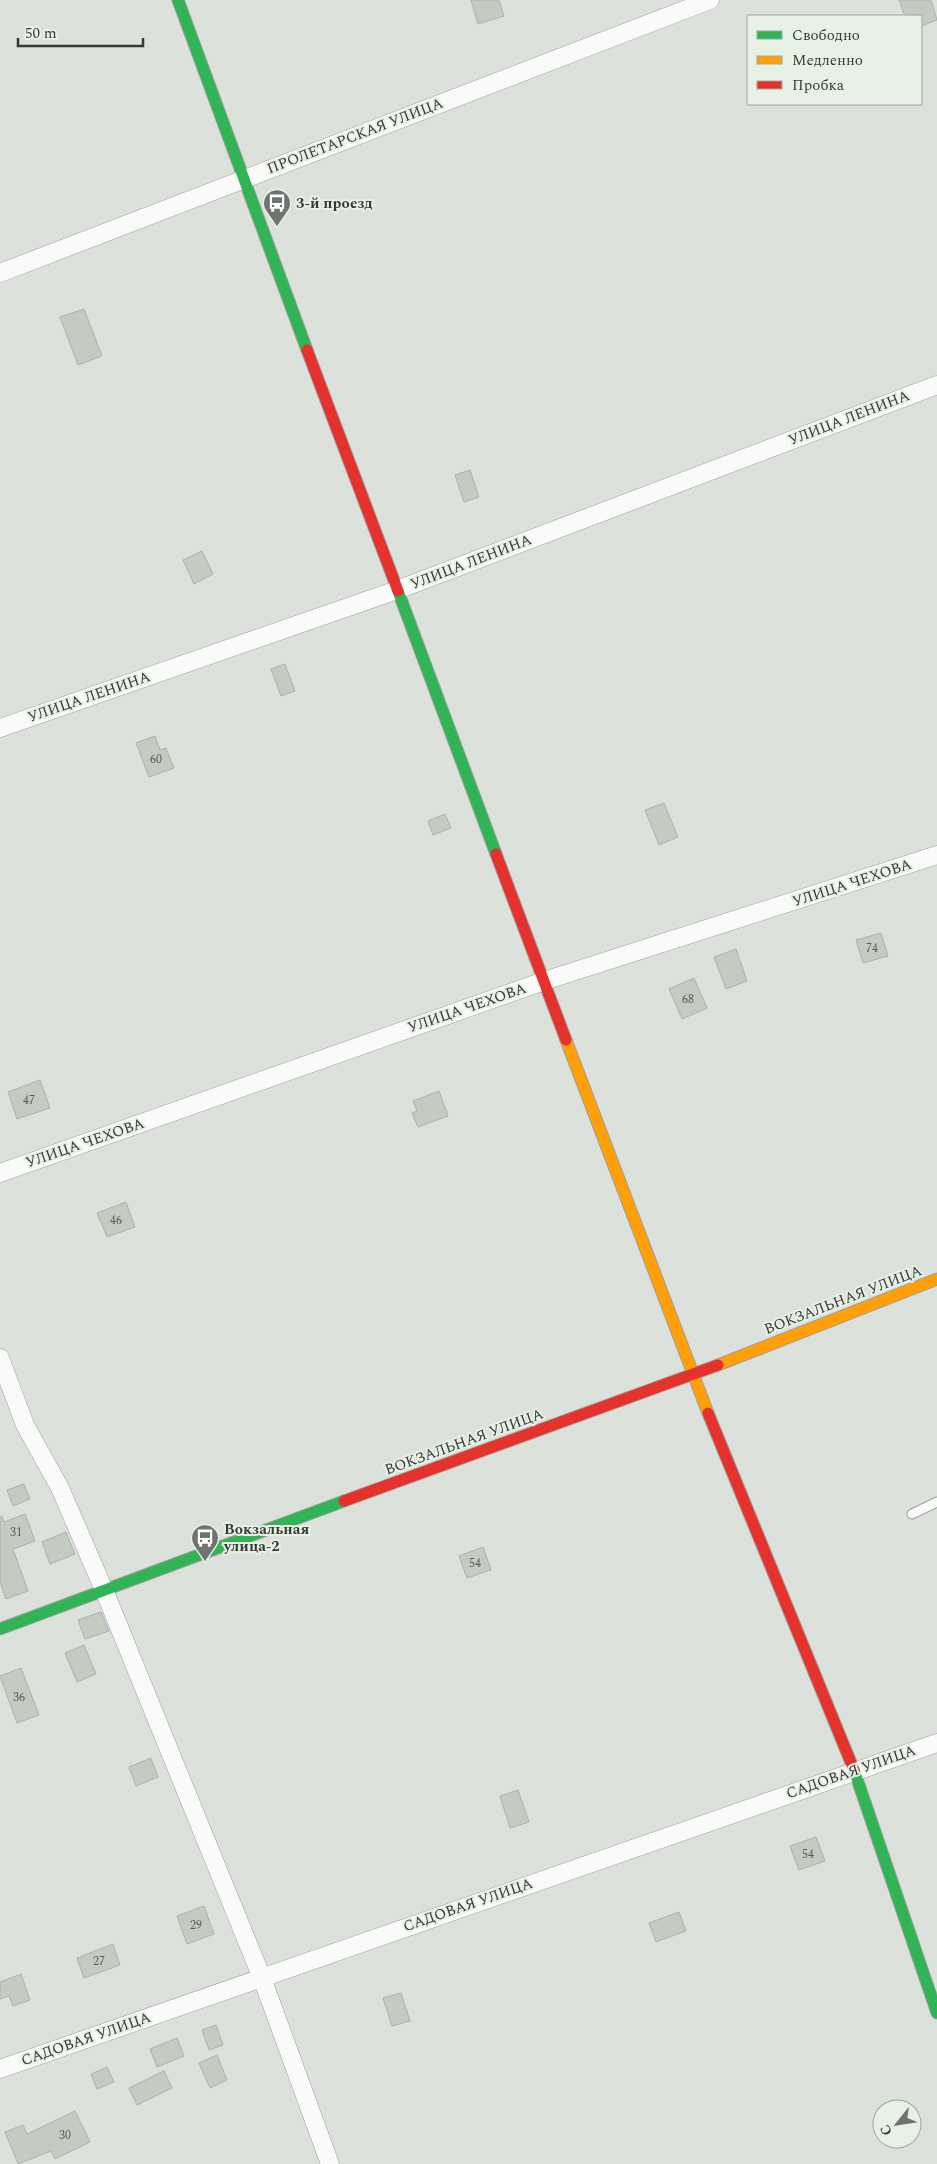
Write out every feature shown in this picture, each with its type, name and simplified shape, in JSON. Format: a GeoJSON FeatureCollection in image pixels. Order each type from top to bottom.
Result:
{"type":"FeatureCollection","features":[{"type":"Feature","properties":{"kind":"street"},"geometry":{"type":"LineString","coordinates":[[178,0],[243,179],[692,1375],[854,1771],[937,2013]]}},
{"type":"Feature","properties":{"kind":"street","name":"ПРОЛЕТАРСКАЯ УЛИЦА"},"geometry":{"type":"LineString","coordinates":[[0,273],[710,0]]}},
{"type":"Feature","properties":{"kind":"street","name":"УЛИЦА ЛЕНИНА"},"geometry":{"type":"LineString","coordinates":[[0,728],[397,590],[937,385]]}},
{"type":"Feature","properties":{"kind":"street","name":"УЛИЦА ЧЕХОВА"},"geometry":{"type":"LineString","coordinates":[[0,1173],[544,981],[937,856]]}},
{"type":"Feature","properties":{"kind":"street","name":"ВОКЗАЛЬНАЯ УЛИЦА"},"geometry":{"type":"LineString","coordinates":[[0,1629],[692,1375],[937,1279]]}},
{"type":"Feature","properties":{"kind":"street"},"geometry":{"type":"LineString","coordinates":[[0,1358],[25,1425],[60,1488],[104,1590],[262,1978],[330,2164]]}},
{"type":"Feature","properties":{"kind":"street","name":"САДОВАЯ УЛИЦА"},"geometry":{"type":"LineString","coordinates":[[0,2069],[937,1743]]}},
{"type":"Feature","properties":{"kind":"lane"},"geometry":{"type":"LineString","coordinates":[[912,1514],[937,1502]]}},
{"type":"Feature","properties":{"kind":"building"},"geometry":{"type":"Polygon","coordinates":[[[471,0],[499,0],[504,16],[478,24],[471,0]]]}},
{"type":"Feature","properties":{"kind":"building"},"geometry":{"type":"Polygon","coordinates":[[[899,0],[931,0],[937,20],[922,26],[922,15],[905,15],[899,0]]]}},
{"type":"Feature","properties":{"kind":"building"},"geometry":{"type":"Polygon","coordinates":[[[84,309],[102,356],[78,365],[60,317],[84,309]]]}},
{"type":"Feature","properties":{"kind":"building"},"geometry":{"type":"Polygon","coordinates":[[[470,470],[479,497],[464,502],[455,475],[470,470]]]}},
{"type":"Feature","properties":{"kind":"building"},"geometry":{"type":"Polygon","coordinates":[[[202,551],[213,574],[194,584],[183,560],[202,551]]]}},
{"type":"Feature","properties":{"kind":"building"},"geometry":{"type":"Polygon","coordinates":[[[285,664],[295,691],[281,696],[271,669],[285,664]]]}},
{"type":"Feature","properties":{"kind":"building"},"geometry":{"type":"Polygon","coordinates":[[[155,736],[160,750],[166,748],[174,768],[149,777],[136,743],[155,736]]]}},
{"type":"Feature","properties":{"kind":"building"},"geometry":{"type":"Polygon","coordinates":[[[664,803],[678,837],[659,845],[645,810],[664,803]]]}},
{"type":"Feature","properties":{"kind":"building"},"geometry":{"type":"Polygon","coordinates":[[[445,814],[451,828],[433,835],[428,821],[445,814]]]}},
{"type":"Feature","properties":{"kind":"building"},"geometry":{"type":"Polygon","coordinates":[[[881,933],[888,956],[863,963],[856,940],[881,933]]]}},
{"type":"Feature","properties":{"kind":"building"},"geometry":{"type":"Polygon","coordinates":[[[736,949],[747,981],[726,989],[714,957],[736,949]]]}},
{"type":"Feature","properties":{"kind":"building"},"geometry":{"type":"Polygon","coordinates":[[[694,978],[707,1008],[682,1019],[669,989],[694,978]]]}},
{"type":"Feature","properties":{"kind":"building"},"geometry":{"type":"Polygon","coordinates":[[[40,1080],[50,1108],[17,1119],[8,1092],[40,1080]]]}},
{"type":"Feature","properties":{"kind":"building"},"geometry":{"type":"Polygon","coordinates":[[[439,1091],[448,1116],[418,1127],[412,1113],[417,1111],[413,1101],[439,1091]]]}},
{"type":"Feature","properties":{"kind":"building"},"geometry":{"type":"Polygon","coordinates":[[[126,1202],[135,1227],[107,1237],[97,1213],[126,1202]]]}},
{"type":"Feature","properties":{"kind":"building"},"geometry":{"type":"Polygon","coordinates":[[[24,1484],[30,1499],[13,1506],[7,1490],[24,1484]]]}},
{"type":"Feature","properties":{"kind":"building"},"geometry":{"type":"Polygon","coordinates":[[[25,1514],[35,1541],[13,1549],[28,1591],[6,1599],[0,1582],[0,1517],[2,1516],[4,1522],[25,1514]]]}},
{"type":"Feature","properties":{"kind":"building"},"geometry":{"type":"Polygon","coordinates":[[[66,1532],[75,1554],[50,1564],[42,1542],[66,1532]]]}},
{"type":"Feature","properties":{"kind":"building"},"geometry":{"type":"Polygon","coordinates":[[[483,1547],[491,1570],[467,1578],[459,1556],[483,1547]]]}},
{"type":"Feature","properties":{"kind":"building"},"geometry":{"type":"Polygon","coordinates":[[[101,1612],[109,1631],[85,1639],[78,1620],[101,1612]]]}},
{"type":"Feature","properties":{"kind":"building"},"geometry":{"type":"Polygon","coordinates":[[[84,1645],[96,1674],[77,1682],[65,1653],[84,1645]]]}},
{"type":"Feature","properties":{"kind":"building"},"geometry":{"type":"Polygon","coordinates":[[[21,1668],[39,1715],[17,1723],[0,1676],[21,1668]]]}},
{"type":"Feature","properties":{"kind":"building"},"geometry":{"type":"Polygon","coordinates":[[[151,1758],[158,1777],[136,1786],[129,1767],[151,1758]]]}},
{"type":"Feature","properties":{"kind":"building"},"geometry":{"type":"Polygon","coordinates":[[[518,1790],[529,1822],[510,1828],[500,1796],[518,1790]]]}},
{"type":"Feature","properties":{"kind":"building"},"geometry":{"type":"Polygon","coordinates":[[[816,1837],[825,1861],[799,1870],[790,1846],[816,1837]]]}},
{"type":"Feature","properties":{"kind":"building"},"geometry":{"type":"Polygon","coordinates":[[[204,1906],[214,1934],[187,1944],[177,1916],[204,1906]]]}},
{"type":"Feature","properties":{"kind":"building"},"geometry":{"type":"Polygon","coordinates":[[[679,1912],[686,1931],[656,1942],[649,1923],[679,1912]]]}},
{"type":"Feature","properties":{"kind":"building"},"geometry":{"type":"Polygon","coordinates":[[[113,1944],[120,1965],[84,1978],[77,1958],[113,1944]]]}},
{"type":"Feature","properties":{"kind":"building"},"geometry":{"type":"Polygon","coordinates":[[[21,1974],[30,2000],[13,2006],[9,1996],[0,1999],[0,1982],[21,1974]]]}},
{"type":"Feature","properties":{"kind":"building"},"geometry":{"type":"Polygon","coordinates":[[[401,1993],[410,2021],[392,2026],[383,1998],[401,1993]]]}},
{"type":"Feature","properties":{"kind":"building"},"geometry":{"type":"Polygon","coordinates":[[[216,2025],[223,2045],[209,2050],[202,2030],[216,2025]]]}},
{"type":"Feature","properties":{"kind":"building"},"geometry":{"type":"Polygon","coordinates":[[[177,2038],[184,2056],[157,2067],[150,2049],[177,2038]]]}},
{"type":"Feature","properties":{"kind":"building"},"geometry":{"type":"Polygon","coordinates":[[[217,2055],[227,2080],[210,2088],[199,2063],[217,2055]]]}},
{"type":"Feature","properties":{"kind":"building"},"geometry":{"type":"Polygon","coordinates":[[[107,2067],[114,2082],[97,2089],[91,2074],[107,2067]]]}},
{"type":"Feature","properties":{"kind":"building"},"geometry":{"type":"Polygon","coordinates":[[[164,2071],[172,2088],[137,2105],[129,2088],[164,2071]]]}},
{"type":"Feature","properties":{"kind":"building"},"geometry":{"type":"Polygon","coordinates":[[[75,2111],[90,2142],[55,2159],[51,2151],[18,2164],[5,2132],[23,2125],[27,2134],[75,2111]]]}},
{"type":"Feature","properties":{"kind":"traffic: fast"},"geometry":{"type":"LineString","coordinates":[[178,0],[307,350]]}},
{"type":"Feature","properties":{"kind":"traffic: fast"},"geometry":{"type":"LineString","coordinates":[[398,591],[496,854]]}},
{"type":"Feature","properties":{"kind":"traffic: fast"},"geometry":{"type":"LineString","coordinates":[[0,1629],[344,1501]]}},
{"type":"Feature","properties":{"kind":"traffic: fast"},"geometry":{"type":"LineString","coordinates":[[854,1770],[937,2013]]}},
{"type":"Feature","properties":{"kind":"traffic: slow"},"geometry":{"type":"LineString","coordinates":[[566,1040],[708,1413]]}},
{"type":"Feature","properties":{"kind":"traffic: slow"},"geometry":{"type":"LineString","coordinates":[[718,1365],[937,1279]]}},
{"type":"Feature","properties":{"kind":"traffic: jam"},"geometry":{"type":"LineString","coordinates":[[307,350],[398,591]]}},
{"type":"Feature","properties":{"kind":"traffic: jam"},"geometry":{"type":"LineString","coordinates":[[496,854],[566,1040]]}},
{"type":"Feature","properties":{"kind":"traffic: jam"},"geometry":{"type":"LineString","coordinates":[[344,1501],[718,1365]]}},
{"type":"Feature","properties":{"kind":"traffic: jam"},"geometry":{"type":"LineString","coordinates":[[708,1413],[854,1770]]}},
{"type":"Feature","properties":{"kind":"place","name":"3-й проезд"},"geometry":{"type":"Point","coordinates":[277,227]}},
{"type":"Feature","properties":{"kind":"place","name":"Вокзальная улица-2"},"geometry":{"type":"Point","coordinates":[205,1562]}}]}
